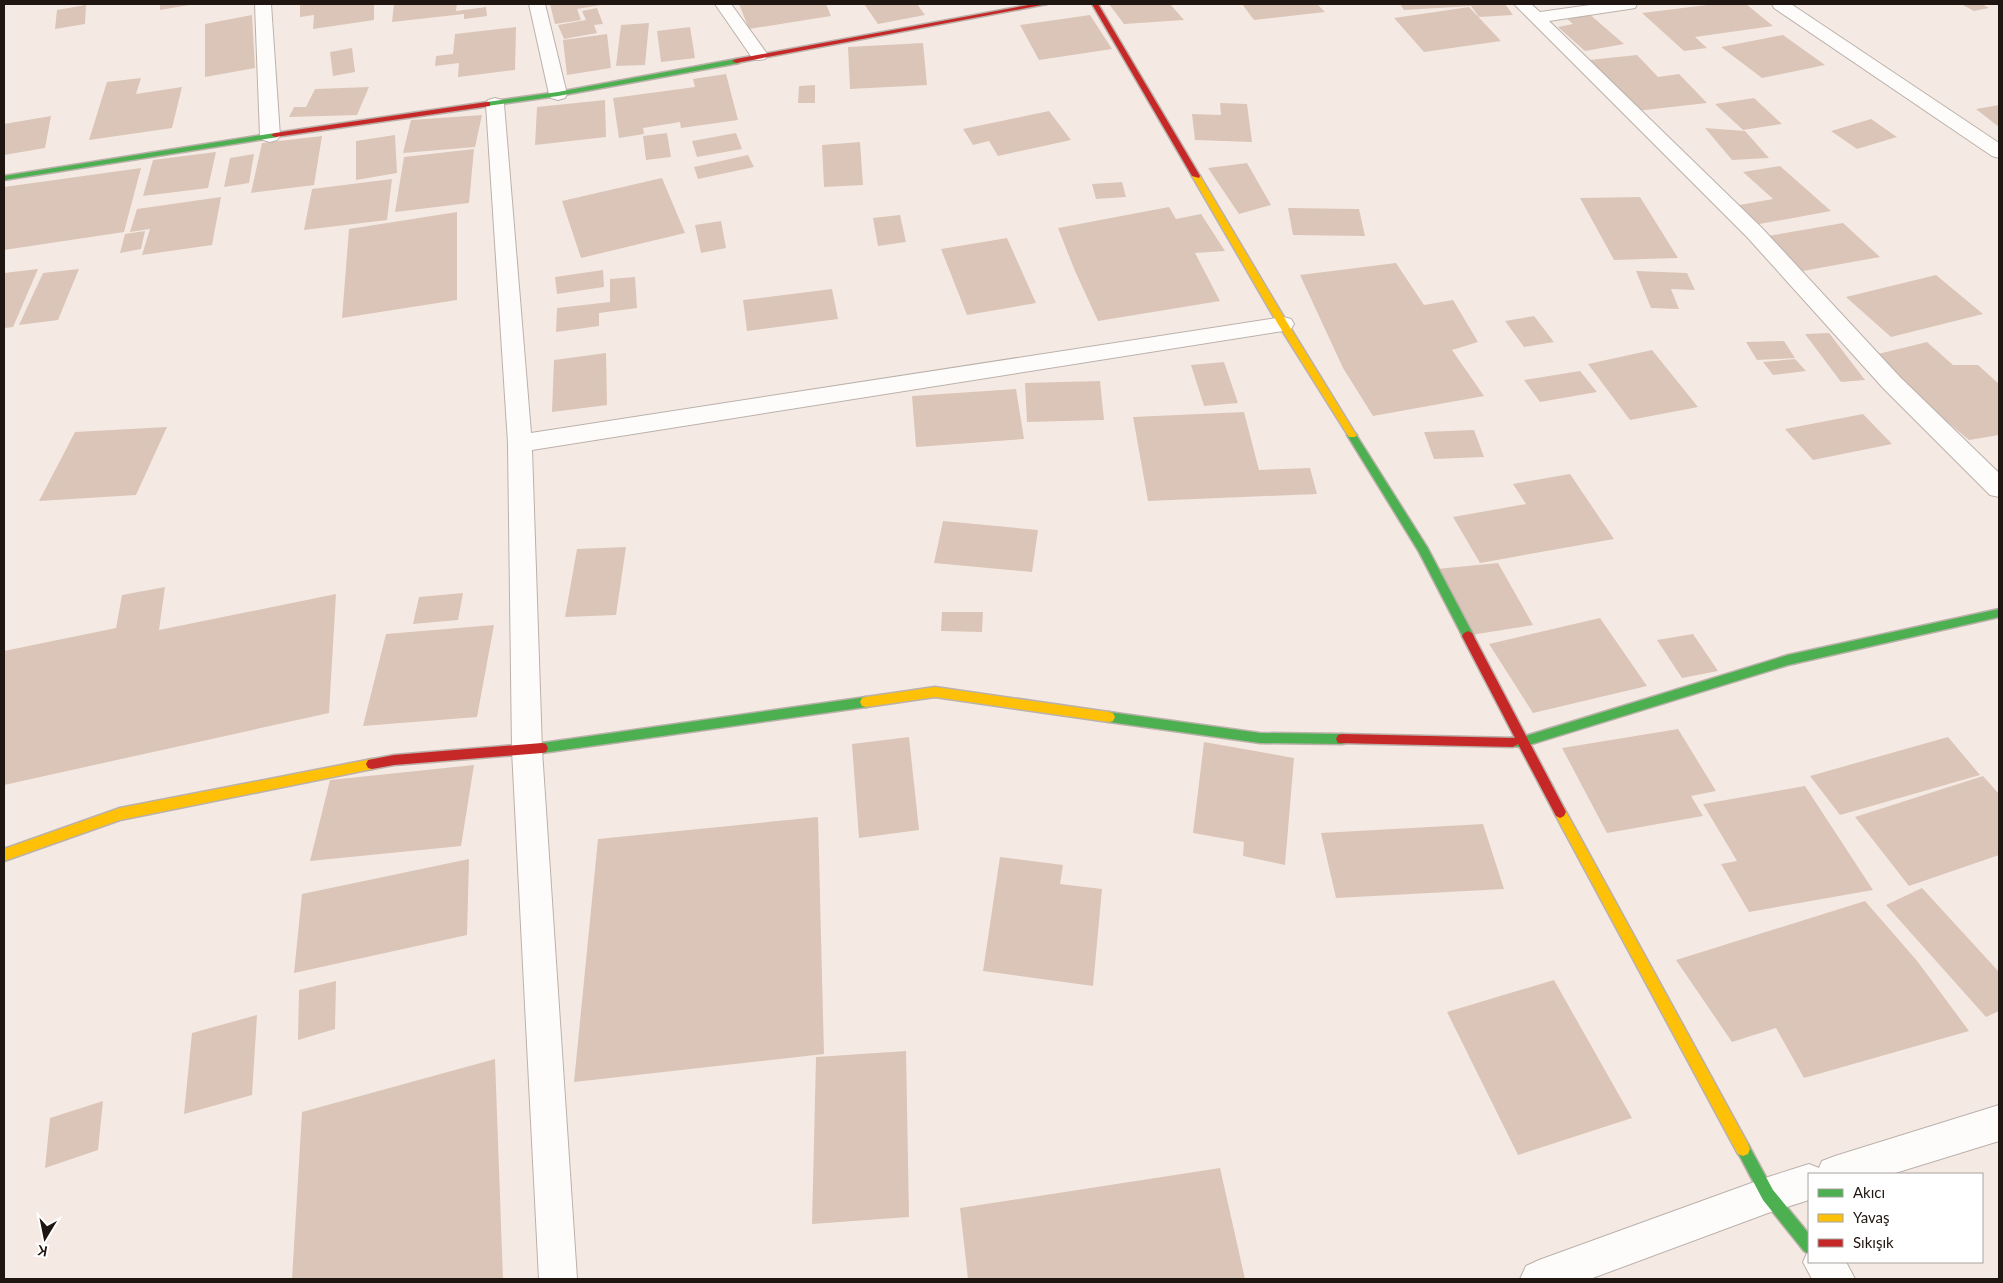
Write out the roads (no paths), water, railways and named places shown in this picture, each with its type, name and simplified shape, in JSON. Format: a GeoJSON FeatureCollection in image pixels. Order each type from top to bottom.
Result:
{"type":"FeatureCollection","features":[{"type":"Feature","properties":{"kind":"street"},"geometry":{"type":"LineString","coordinates":[[263,4],[270,136]]}},
{"type":"Feature","properties":{"kind":"street"},"geometry":{"type":"LineString","coordinates":[[537,4],[558,94]]}},
{"type":"Feature","properties":{"kind":"street"},"geometry":{"type":"LineString","coordinates":[[723,4],[759,55]]}},
{"type":"Feature","properties":{"kind":"street"},"geometry":{"type":"LineString","coordinates":[[4,178],[270,136],[558,94],[759,55],[1044,4]]}},
{"type":"Feature","properties":{"kind":"street"},"geometry":{"type":"LineString","coordinates":[[1095,4],[1283,324],[1423,550],[1522,742],[1768,1195],[1808,1245]]}},
{"type":"Feature","properties":{"kind":"street"},"geometry":{"type":"LineString","coordinates":[[1522,4],[1754,232],[1892,383],[1999,488]]}},
{"type":"Feature","properties":{"kind":"street"},"geometry":{"type":"LineString","coordinates":[[1537,18],[1629,4]]}},
{"type":"Feature","properties":{"kind":"street"},"geometry":{"type":"LineString","coordinates":[[1780,4],[1999,152]]}},
{"type":"Feature","properties":{"kind":"street"},"geometry":{"type":"LineString","coordinates":[[495,104],[520,444],[527,750],[558,1279]]}},
{"type":"Feature","properties":{"kind":"street"},"geometry":{"type":"LineString","coordinates":[[520,444],[1283,324]]}},
{"type":"Feature","properties":{"kind":"street"},"geometry":{"type":"LineString","coordinates":[[4,855],[129,812],[394,760],[527,750],[935,692],[1260,738],[1522,742],[1788,660],[1999,613]]}},
{"type":"Feature","properties":{"kind":"street"},"geometry":{"type":"LineString","coordinates":[[1838,1173],[1999,1123]]}},
{"type":"Feature","properties":{"kind":"street"},"geometry":{"type":"LineString","coordinates":[[1540,1279],[1768,1195],[1808,1182]]}},
{"type":"Feature","properties":{"kind":"street"},"geometry":{"type":"LineString","coordinates":[[1823,1263],[1836,1279]]}}]}
